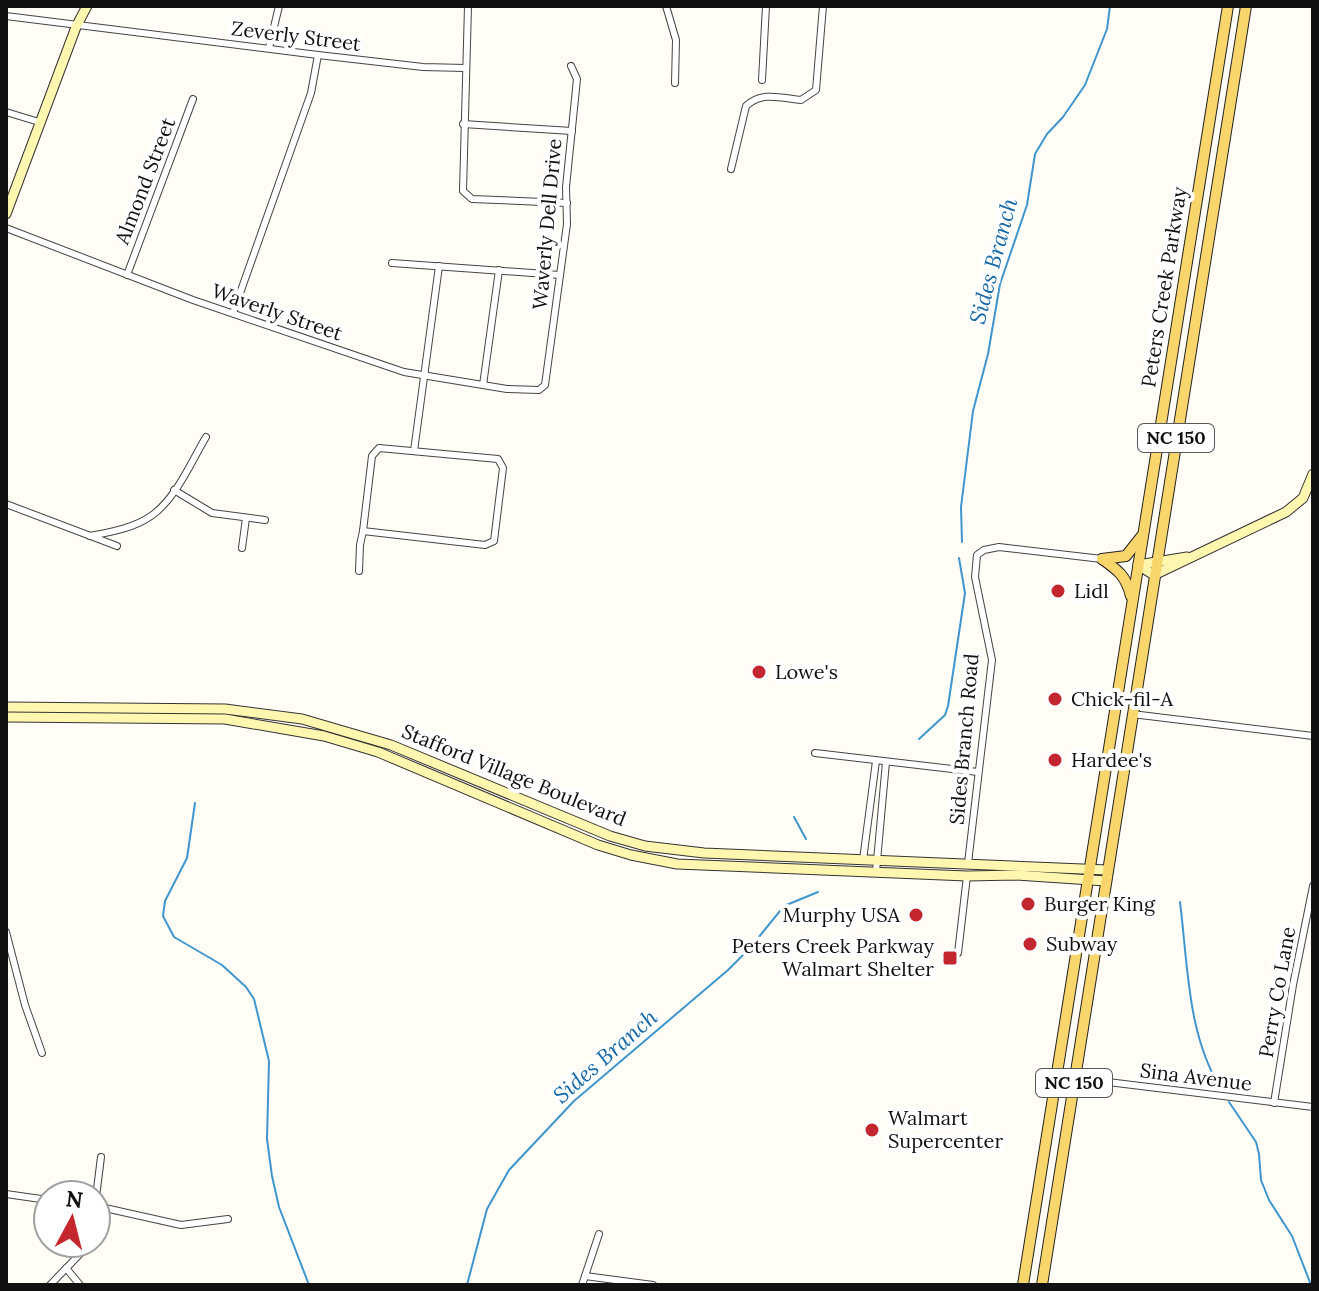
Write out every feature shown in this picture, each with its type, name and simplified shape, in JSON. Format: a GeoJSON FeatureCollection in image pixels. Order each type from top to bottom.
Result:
{"type":"FeatureCollection","features":[{"type":"Feature","properties":{"kind":"main road"},"geometry":{"type":"LineString","coordinates":[[6,214],[9,199],[87,6]]}},
{"type":"Feature","properties":{"kind":"main road","name":"Peters Creek Parkway"},"geometry":{"type":"LineString","coordinates":[[1023,1285],[1228,6]]}},
{"type":"Feature","properties":{"kind":"main road","name":"Peters Creek Parkway"},"geometry":{"type":"LineString","coordinates":[[1042,1285],[1246,6]]}},
{"type":"Feature","properties":{"kind":"main road"},"geometry":{"type":"LineString","coordinates":[[1138,565],[1154,575],[1294,507],[1306,493],[1313,474]]}},
{"type":"Feature","properties":{"kind":"main road"},"geometry":{"type":"LineString","coordinates":[[1102,559],[1126,556],[1142,535]]}},
{"type":"Feature","properties":{"kind":"main road"},"geometry":{"type":"LineString","coordinates":[[1138,565],[1156,560],[1195,557]]}},
{"type":"Feature","properties":{"kind":"main road"},"geometry":{"type":"LineString","coordinates":[[1102,559],[1119,569],[1126,579],[1132,599]]}},
{"type":"Feature","properties":{"kind":"main road"},"geometry":{"type":"LineString","coordinates":[[1127,632],[1130,655],[1122,702],[1132,714]]}},
{"type":"Feature","properties":{"kind":"main road","name":"Stafford Village Boulevard"},"geometry":{"type":"LineString","coordinates":[[6,707],[225,709],[302,719],[391,745],[610,836],[645,846],[704,853],[1089,867],[1106,875]]}},
{"type":"Feature","properties":{"kind":"main road","name":"Stafford Village Boulevard"},"geometry":{"type":"LineString","coordinates":[[6,717],[225,719],[324,736],[378,752],[598,845],[677,864],[967,876],[1087,879],[1106,875]]}},
{"type":"Feature","properties":{"kind":"street"},"geometry":{"type":"LineString","coordinates":[[7,16],[10,6]]}},
{"type":"Feature","properties":{"kind":"street"},"geometry":{"type":"LineString","coordinates":[[269,48],[279,6]]}},
{"type":"Feature","properties":{"kind":"street"},"geometry":{"type":"LineString","coordinates":[[468,6],[462,186],[466,195],[472,199],[567,203]]}},
{"type":"Feature","properties":{"kind":"street"},"geometry":{"type":"LineString","coordinates":[[666,6],[676,40],[675,83]]}},
{"type":"Feature","properties":{"kind":"street"},"geometry":{"type":"LineString","coordinates":[[762,80],[766,6]]}},
{"type":"Feature","properties":{"kind":"street"},"geometry":{"type":"LineString","coordinates":[[731,169],[746,106],[766,96],[801,100],[816,90],[823,6]]}},
{"type":"Feature","properties":{"kind":"street","name":"Zeverly Street"},"geometry":{"type":"LineString","coordinates":[[7,16],[76,27],[423,67],[465,68]]}},
{"type":"Feature","properties":{"kind":"street"},"geometry":{"type":"LineString","coordinates":[[233,313],[311,93],[318,55]]}},
{"type":"Feature","properties":{"kind":"street","name":"Waverly Dell Drive"},"geometry":{"type":"LineString","coordinates":[[545,385],[567,203],[577,79],[571,66]]}},
{"type":"Feature","properties":{"kind":"street","name":"Almond Street"},"geometry":{"type":"LineString","coordinates":[[127,275],[193,99]]}},
{"type":"Feature","properties":{"kind":"street"},"geometry":{"type":"LineString","coordinates":[[6,112],[39,122]]}},
{"type":"Feature","properties":{"kind":"street"},"geometry":{"type":"LineString","coordinates":[[463,124],[572,131]]}},
{"type":"Feature","properties":{"kind":"street","name":"Waverly Street"},"geometry":{"type":"LineString","coordinates":[[6,228],[127,275],[375,363],[483,385],[530,391],[539,390],[545,385]]}},
{"type":"Feature","properties":{"kind":"street"},"geometry":{"type":"LineString","coordinates":[[392,263],[560,275]]}},
{"type":"Feature","properties":{"kind":"street"},"geometry":{"type":"LineString","coordinates":[[414,451],[439,266]]}},
{"type":"Feature","properties":{"kind":"street"},"geometry":{"type":"LineString","coordinates":[[483,385],[499,270]]}},
{"type":"Feature","properties":{"kind":"street"},"geometry":{"type":"LineString","coordinates":[[90,536],[148,518],[164,504],[206,437]]}},
{"type":"Feature","properties":{"kind":"street"},"geometry":{"type":"LineString","coordinates":[[359,571],[360,545],[372,456],[379,448],[492,458],[502,463],[494,541],[485,545],[363,531]]}},
{"type":"Feature","properties":{"kind":"street"},"geometry":{"type":"LineString","coordinates":[[174,490],[212,513],[265,520]]}},
{"type":"Feature","properties":{"kind":"street"},"geometry":{"type":"LineString","coordinates":[[6,504],[117,546]]}},
{"type":"Feature","properties":{"kind":"street"},"geometry":{"type":"LineString","coordinates":[[242,548],[246,518]]}},
{"type":"Feature","properties":{"kind":"street","name":"Sides Branch Road"},"geometry":{"type":"LineString","coordinates":[[968,863],[992,660],[975,577],[977,555],[999,547],[1102,559]]}},
{"type":"Feature","properties":{"kind":"street"},"geometry":{"type":"LineString","coordinates":[[1132,714],[1313,736]]}},
{"type":"Feature","properties":{"kind":"street"},"geometry":{"type":"LineString","coordinates":[[815,753],[978,772]]}},
{"type":"Feature","properties":{"kind":"street"},"geometry":{"type":"LineString","coordinates":[[862,871],[876,761]]}},
{"type":"Feature","properties":{"kind":"street"},"geometry":{"type":"LineString","coordinates":[[876,872],[886,762]]}},
{"type":"Feature","properties":{"kind":"street"},"geometry":{"type":"LineString","coordinates":[[869,809],[881,810]]}},
{"type":"Feature","properties":{"kind":"street"},"geometry":{"type":"LineString","coordinates":[[958,953],[967,876]]}},
{"type":"Feature","properties":{"kind":"street","name":"Perry Co Lane"},"geometry":{"type":"LineString","coordinates":[[1274,1103],[1313,886]]}},
{"type":"Feature","properties":{"kind":"street"},"geometry":{"type":"LineString","coordinates":[[6,932],[25,1005],[42,1053]]}},
{"type":"Feature","properties":{"kind":"street","name":"Sina Avenue"},"geometry":{"type":"LineString","coordinates":[[1075,1078],[1313,1107]]}},
{"type":"Feature","properties":{"kind":"street"},"geometry":{"type":"LineString","coordinates":[[98,1179],[101,1157]]}},
{"type":"Feature","properties":{"kind":"street"},"geometry":{"type":"LineString","coordinates":[[6,1194],[32,1198]]}},
{"type":"Feature","properties":{"kind":"street"},"geometry":{"type":"LineString","coordinates":[[112,1210],[181,1225],[228,1219]]}},
{"type":"Feature","properties":{"kind":"street"},"geometry":{"type":"LineString","coordinates":[[582,1285],[599,1234]]}},
{"type":"Feature","properties":{"kind":"street"},"geometry":{"type":"LineString","coordinates":[[50,1285],[73,1259]]}},
{"type":"Feature","properties":{"kind":"street"},"geometry":{"type":"LineString","coordinates":[[66,1268],[80,1285]]}},
{"type":"Feature","properties":{"kind":"street"},"geometry":{"type":"LineString","coordinates":[[585,1276],[653,1285]]}},
{"type":"Feature","properties":{"kind":"waterway","name":"Sides Branch"},"geometry":{"type":"LineString","coordinates":[[962,542],[961,507],[973,411],[988,354],[1000,284],[1027,205],[1035,154],[1085,85],[1107,29],[1110,6]]}},
{"type":"Feature","properties":{"kind":"waterway","name":"Sides Branch"},"geometry":{"type":"LineString","coordinates":[[919,739],[945,715],[948,706],[965,593],[959,558]]}},
{"type":"Feature","properties":{"kind":"waterway"},"geometry":{"type":"LineString","coordinates":[[195,803],[187,858],[165,901],[163,916],[174,937],[222,965],[254,999],[269,1061],[267,1139],[272,1176],[279,1207],[309,1285]]}},
{"type":"Feature","properties":{"kind":"waterway","name":"Sides Branch"},"geometry":{"type":"LineString","coordinates":[[794,817],[806,839]]}},
{"type":"Feature","properties":{"kind":"waterway","name":"Sides Branch"},"geometry":{"type":"LineString","coordinates":[[467,1285],[487,1209],[509,1170],[574,1101],[728,970],[784,906],[818,892]]}},
{"type":"Feature","properties":{"kind":"waterway"},"geometry":{"type":"LineString","coordinates":[[1180,902],[1195,1022],[1201,1045],[1221,1089]]}},
{"type":"Feature","properties":{"kind":"waterway"},"geometry":{"type":"LineString","coordinates":[[1229,1102],[1256,1142],[1261,1180],[1269,1200],[1292,1236],[1311,1285]]}},
{"type":"Feature","properties":{"kind":"place","name":"Lidl"},"geometry":{"type":"Point","coordinates":[1058,591]}},
{"type":"Feature","properties":{"kind":"place","name":"Lowe's"},"geometry":{"type":"Point","coordinates":[759,672]}},
{"type":"Feature","properties":{"kind":"place","name":"Chick-fil-A"},"geometry":{"type":"Point","coordinates":[1055,699]}},
{"type":"Feature","properties":{"kind":"place","name":"Hardee's"},"geometry":{"type":"Point","coordinates":[1055,760]}},
{"type":"Feature","properties":{"kind":"place","name":"Burger King"},"geometry":{"type":"Point","coordinates":[1028,904]}},
{"type":"Feature","properties":{"kind":"place","name":"Murphy USA"},"geometry":{"type":"Point","coordinates":[916,915]}},
{"type":"Feature","properties":{"kind":"place","name":"Subway"},"geometry":{"type":"Point","coordinates":[1030,944]}},
{"type":"Feature","properties":{"kind":"place","name":"Peters Creek Parkway Walmart Shelter"},"geometry":{"type":"Point","coordinates":[950,958]}},
{"type":"Feature","properties":{"kind":"place","name":"Walmart Supercenter"},"geometry":{"type":"Point","coordinates":[872,1130]}}]}
